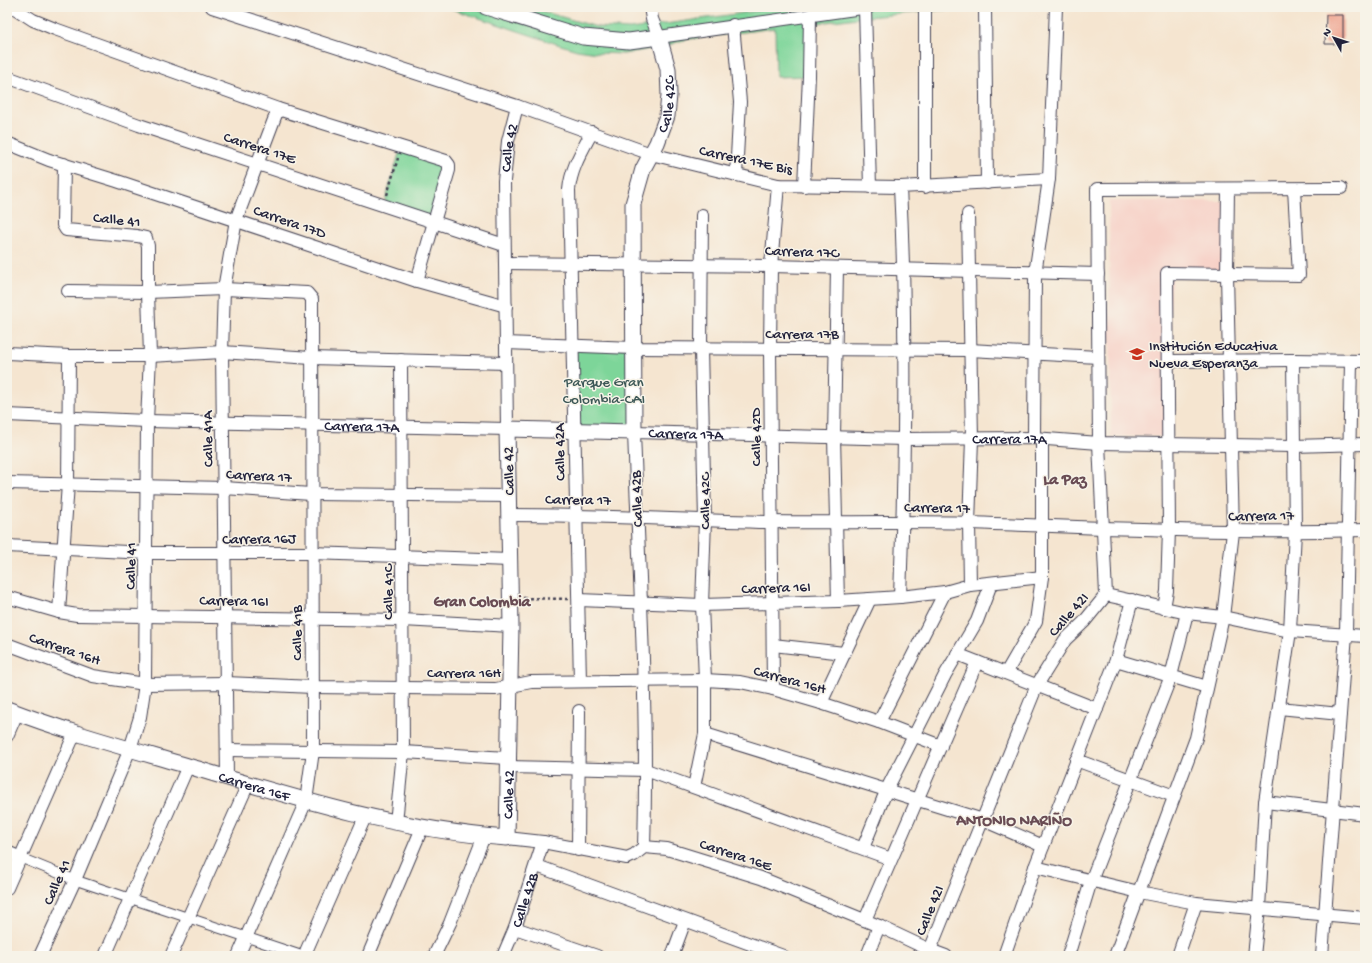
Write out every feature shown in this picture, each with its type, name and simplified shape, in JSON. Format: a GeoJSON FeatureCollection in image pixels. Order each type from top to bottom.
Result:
{"type":"FeatureCollection","features":[{"type":"Feature","properties":{"kind":"street"},"geometry":{"type":"LineString","coordinates":[[13,7],[33,20],[55,29],[278,109],[446,161],[450,170],[436,222],[417,281]]}},
{"type":"Feature","properties":{"kind":"street","name":"Carrera 17E Bis"},"geometry":{"type":"LineString","coordinates":[[212,7],[228,10],[517,106],[651,154],[778,185],[900,187],[1049,179]]}},
{"type":"Feature","properties":{"kind":"street"},"geometry":{"type":"LineString","coordinates":[[486,7],[583,37],[629,41],[850,8],[867,7],[870,187]]}},
{"type":"Feature","properties":{"kind":"street","name":"Calle 42C"},"geometry":{"type":"LineString","coordinates":[[650,7],[652,19],[659,37],[668,70],[669,96],[663,131],[651,154]]}},
{"type":"Feature","properties":{"kind":"street"},"geometry":{"type":"LineString","coordinates":[[925,7],[925,186]]}},
{"type":"Feature","properties":{"kind":"street"},"geometry":{"type":"LineString","coordinates":[[985,7],[987,183]]}},
{"type":"Feature","properties":{"kind":"street"},"geometry":{"type":"LineString","coordinates":[[1006,673],[1036,621],[1042,577],[1038,439],[1033,353],[1035,274],[1049,179],[1056,7]]}},
{"type":"Feature","properties":{"kind":"street"},"geometry":{"type":"LineString","coordinates":[[804,186],[810,15]]}},
{"type":"Feature","properties":{"kind":"street"},"geometry":{"type":"LineString","coordinates":[[733,25],[740,102],[736,175]]}},
{"type":"Feature","properties":{"kind":"street","name":"Carrera 17E"},"geometry":{"type":"LineString","coordinates":[[7,77],[139,125],[257,162],[504,244]]}},
{"type":"Feature","properties":{"kind":"street","name":"Calle 42"},"geometry":{"type":"LineString","coordinates":[[507,838],[511,626],[504,175],[508,141],[517,106]]}},
{"type":"Feature","properties":{"kind":"street","name":"Calle 41A"},"geometry":{"type":"LineString","coordinates":[[227,778],[228,750],[222,352],[224,289],[236,220],[278,109]]}},
{"type":"Feature","properties":{"kind":"street","name":"Calle 42A"},"geometry":{"type":"LineString","coordinates":[[580,682],[571,264],[571,176],[575,163],[592,132]]}},
{"type":"Feature","properties":{"kind":"street","name":"Carrera 17D"},"geometry":{"type":"LineString","coordinates":[[7,142],[49,160],[236,220],[417,281],[506,306]]}},
{"type":"Feature","properties":{"kind":"street","name":"Calle 42B"},"geometry":{"type":"LineString","coordinates":[[644,847],[646,770],[645,681],[634,432],[633,204],[643,169],[651,154]]}},
{"type":"Feature","properties":{"kind":"street","name":"Calle 41"},"geometry":{"type":"LineString","coordinates":[[40,956],[75,880],[130,749],[140,717],[145,684],[147,553],[146,486],[150,356],[148,246],[146,238],[137,236],[66,230],[63,226],[64,164]]}},
{"type":"Feature","properties":{"kind":"street","name":"Calle 42D"},"geometry":{"type":"LineString","coordinates":[[773,689],[771,604],[770,349],[771,266],[778,185]]}},
{"type":"Feature","properties":{"kind":"street"},"geometry":{"type":"LineString","coordinates":[[900,187],[904,270],[905,349],[903,522],[900,597]]}},
{"type":"Feature","properties":{"kind":"street"},"geometry":{"type":"LineString","coordinates":[[1115,956],[1196,738],[1223,617],[1233,532],[1227,275],[1228,189],[1341,188]]}},
{"type":"Feature","properties":{"kind":"street","name":"Calle 42I"},"geometry":{"type":"LineString","coordinates":[[930,950],[1036,685],[1065,640],[1084,622],[1106,595],[1099,443],[1097,189],[1228,189]]}},
{"type":"Feature","properties":{"kind":"street"},"geometry":{"type":"LineString","coordinates":[[1164,608],[1167,591],[1169,529],[1167,444],[1167,273],[1299,275],[1294,189]]}},
{"type":"Feature","properties":{"kind":"street"},"geometry":{"type":"LineString","coordinates":[[968,214],[972,439],[969,523],[970,585]]}},
{"type":"Feature","properties":{"kind":"street","name":"Calle 42C"},"geometry":{"type":"LineString","coordinates":[[694,787],[705,734],[706,680],[702,605],[704,520],[700,349],[700,265],[702,215]]}},
{"type":"Feature","properties":{"kind":"street","name":"Carrera 17C"},"geometry":{"type":"LineString","coordinates":[[505,263],[771,266],[904,270],[969,270],[1035,274],[1098,274]]}},
{"type":"Feature","properties":{"kind":"street"},"geometry":{"type":"LineString","coordinates":[[837,268],[834,437],[838,601]]}},
{"type":"Feature","properties":{"kind":"street"},"geometry":{"type":"LineString","coordinates":[[68,290],[148,292],[224,289]]}},
{"type":"Feature","properties":{"kind":"street","name":"Calle 41B"},"geometry":{"type":"LineString","coordinates":[[224,289],[307,292],[312,299],[311,425],[313,752],[306,801],[238,956]]}},
{"type":"Feature","properties":{"kind":"street","name":"Carrera 17B"},"geometry":{"type":"LineString","coordinates":[[506,343],[633,348],[970,350],[1098,357]]}},
{"type":"Feature","properties":{"kind":"street"},"geometry":{"type":"LineString","coordinates":[[7,353],[69,356],[150,356],[222,352],[311,358],[506,363]]}},
{"type":"Feature","properties":{"kind":"street"},"geometry":{"type":"LineString","coordinates":[[59,612],[68,484],[69,356]]}},
{"type":"Feature","properties":{"kind":"street","name":"Calle 41C"},"geometry":{"type":"LineString","coordinates":[[396,823],[403,752],[404,687],[401,494],[401,360]]}},
{"type":"Feature","properties":{"kind":"street"},"geometry":{"type":"LineString","coordinates":[[1168,362],[1230,360],[1365,361]]}},
{"type":"Feature","properties":{"kind":"street"},"geometry":{"type":"LineString","coordinates":[[1254,956],[1259,908],[1265,802],[1290,631],[1295,531],[1293,360]]}},
{"type":"Feature","properties":{"kind":"street"},"geometry":{"type":"LineString","coordinates":[[1322,956],[1346,634],[1351,361]]}},
{"type":"Feature","properties":{"kind":"street","name":"Carrera 17A"},"geometry":{"type":"LineString","coordinates":[[7,415],[147,421],[703,433],[904,439],[1038,439],[1099,443],[1293,446],[1365,444]]}},
{"type":"Feature","properties":{"kind":"street","name":"Carrera 17"},"geometry":{"type":"LineString","coordinates":[[7,483],[224,488],[312,494],[509,496]]}},
{"type":"Feature","properties":{"kind":"street","name":"Carrera 17"},"geometry":{"type":"LineString","coordinates":[[509,514],[637,516],[771,522],[969,523],[1041,527],[1169,529],[1233,532],[1365,530]]}},
{"type":"Feature","properties":{"kind":"street","name":"Carrera 16J"},"geometry":{"type":"LineString","coordinates":[[7,546],[147,553],[312,553],[403,555],[510,560]]}},
{"type":"Feature","properties":{"kind":"street","name":"Carrera 16I"},"geometry":{"type":"LineString","coordinates":[[579,600],[702,605],[838,601],[900,597],[945,592],[970,585],[991,584],[1042,577]]}},
{"type":"Feature","properties":{"kind":"street"},"geometry":{"type":"LineString","coordinates":[[863,848],[887,789],[913,735],[976,621],[991,584]]}},
{"type":"Feature","properties":{"kind":"street"},"geometry":{"type":"LineString","coordinates":[[879,722],[945,592]]}},
{"type":"Feature","properties":{"kind":"street"},"geometry":{"type":"LineString","coordinates":[[1106,595],[1187,614],[1223,617],[1290,631],[1365,636]]}},
{"type":"Feature","properties":{"kind":"street","name":"Carrera 16I"},"geometry":{"type":"LineString","coordinates":[[7,597],[59,612],[77,615],[225,616],[403,620],[511,626]]}},
{"type":"Feature","properties":{"kind":"street"},"geometry":{"type":"LineString","coordinates":[[821,703],[870,598]]}},
{"type":"Feature","properties":{"kind":"street"},"geometry":{"type":"LineString","coordinates":[[1004,956],[1035,867],[1116,660],[1132,600]]}},
{"type":"Feature","properties":{"kind":"street"},"geometry":{"type":"LineString","coordinates":[[1068,956],[1091,881],[1170,676],[1187,614]]}},
{"type":"Feature","properties":{"kind":"street","name":"Carrera 16H"},"geometry":{"type":"LineString","coordinates":[[7,644],[93,676],[145,684],[226,683],[312,687],[496,689],[510,688],[531,682],[706,680],[740,682],[773,689],[821,703],[879,722],[941,746]]}},
{"type":"Feature","properties":{"kind":"street"},"geometry":{"type":"LineString","coordinates":[[773,645],[844,653]]}},
{"type":"Feature","properties":{"kind":"street"},"geometry":{"type":"LineString","coordinates":[[957,654],[1097,709]]}},
{"type":"Feature","properties":{"kind":"street"},"geometry":{"type":"LineString","coordinates":[[1116,660],[1207,687]]}},
{"type":"Feature","properties":{"kind":"street"},"geometry":{"type":"LineString","coordinates":[[865,920],[977,662]]}},
{"type":"Feature","properties":{"kind":"street"},"geometry":{"type":"LineString","coordinates":[[1279,708],[1340,714]]}},
{"type":"Feature","properties":{"kind":"street"},"geometry":{"type":"LineString","coordinates":[[7,736],[12,711]]}},
{"type":"Feature","properties":{"kind":"street","name":"Carrera 16F"},"geometry":{"type":"LineString","coordinates":[[12,711],[75,733],[365,817],[422,828],[507,838]]}},
{"type":"Feature","properties":{"kind":"street"},"geometry":{"type":"LineString","coordinates":[[578,850],[580,711]]}},
{"type":"Feature","properties":{"kind":"street"},"geometry":{"type":"LineString","coordinates":[[7,888],[75,733]]}},
{"type":"Feature","properties":{"kind":"street"},"geometry":{"type":"LineString","coordinates":[[705,734],[917,798],[983,820],[1043,846]]}},
{"type":"Feature","properties":{"kind":"street"},"geometry":{"type":"LineString","coordinates":[[228,750],[403,752],[508,762],[646,770],[891,859]]}},
{"type":"Feature","properties":{"kind":"street"},"geometry":{"type":"LineString","coordinates":[[1076,760],[1174,796]]}},
{"type":"Feature","properties":{"kind":"street"},"geometry":{"type":"LineString","coordinates":[[105,956],[188,766]]}},
{"type":"Feature","properties":{"kind":"street"},"geometry":{"type":"LineString","coordinates":[[171,956],[248,784]]}},
{"type":"Feature","properties":{"kind":"street"},"geometry":{"type":"LineString","coordinates":[[1265,802],[1365,814]]}},
{"type":"Feature","properties":{"kind":"street"},"geometry":{"type":"LineString","coordinates":[[7,852],[75,880],[107,889],[131,899],[303,956],[365,817]]}},
{"type":"Feature","properties":{"kind":"street"},"geometry":{"type":"LineString","coordinates":[[368,956],[422,828]]}},
{"type":"Feature","properties":{"kind":"street"},"geometry":{"type":"LineString","coordinates":[[434,956],[450,923],[484,836]]}},
{"type":"Feature","properties":{"kind":"street"},"geometry":{"type":"LineString","coordinates":[[507,838],[544,842],[578,850],[627,858],[644,847]]}},
{"type":"Feature","properties":{"kind":"street","name":"Calle 42B"},"geometry":{"type":"LineString","coordinates":[[503,956],[515,928],[544,842]]}},
{"type":"Feature","properties":{"kind":"street","name":"Carrera 16E"},"geometry":{"type":"LineString","coordinates":[[644,847],[667,849],[761,878],[865,920],[946,956]]}},
{"type":"Feature","properties":{"kind":"street"},"geometry":{"type":"LineString","coordinates":[[537,866],[783,956]]}},
{"type":"Feature","properties":{"kind":"street"},"geometry":{"type":"LineString","coordinates":[[1035,867],[1140,892],[1196,903],[1365,918]]}},
{"type":"Feature","properties":{"kind":"street"},"geometry":{"type":"LineString","coordinates":[[1178,956],[1196,903]]}},
{"type":"Feature","properties":{"kind":"street"},"geometry":{"type":"LineString","coordinates":[[672,956],[685,921]]}},
{"type":"Feature","properties":{"kind":"street"},"geometry":{"type":"LineString","coordinates":[[867,956],[879,926]]}},
{"type":"Feature","properties":{"kind":"street"},"geometry":{"type":"LineString","coordinates":[[515,928],[597,956]]}},
{"type":"Feature","properties":{"kind":"path"},"geometry":{"type":"LineString","coordinates":[[384,205],[401,147]]}},
{"type":"Feature","properties":{"kind":"path"},"geometry":{"type":"LineString","coordinates":[[510,597],[579,600]]}},
{"type":"Feature","properties":{"kind":"shaded area","name":"Institución Educativa Nueva Esperanza"},"geometry":{"type":"Polygon","coordinates":[[[1109,201],[1224,201],[1226,270],[1172,272],[1163,436],[1111,436],[1109,201]]]}},
{"type":"Feature","properties":{"kind":"green space"},"geometry":{"type":"Polygon","coordinates":[[[446,7],[527,7],[597,27],[630,29],[785,7],[977,7],[857,18],[810,24],[809,76],[776,77],[775,28],[683,40],[666,46],[624,54],[598,53],[577,50],[446,7]]]}},
{"type":"Feature","properties":{"kind":"green space"},"geometry":{"type":"Polygon","coordinates":[[[401,147],[446,161],[435,222],[384,205],[401,147]]]}},
{"type":"Feature","properties":{"kind":"green space","name":"Parque Gran Colombia-CAI"},"geometry":{"type":"Polygon","coordinates":[[[573,346],[633,348],[634,432],[575,431],[573,346]]]}},
{"type":"Feature","properties":{"kind":"building"},"geometry":{"type":"Polygon","coordinates":[[[1326,15],[1343,15],[1343,44],[1325,44],[1326,15]]]}},
{"type":"Feature","properties":{"kind":"place","name":"Institución Educativa Nueva Esperanza"},"geometry":{"type":"Point","coordinates":[1137,354]}},
{"type":"Feature","properties":{"kind":"district","name":"La Paz"},"geometry":{"type":"Point","coordinates":[1065,478]}},
{"type":"Feature","properties":{"kind":"district","name":"Gran Colombia"},"geometry":{"type":"Point","coordinates":[482,600]}},
{"type":"Feature","properties":{"kind":"district","name":"ANTONIO NARIÑO"},"geometry":{"type":"Point","coordinates":[1014,819]}}]}
